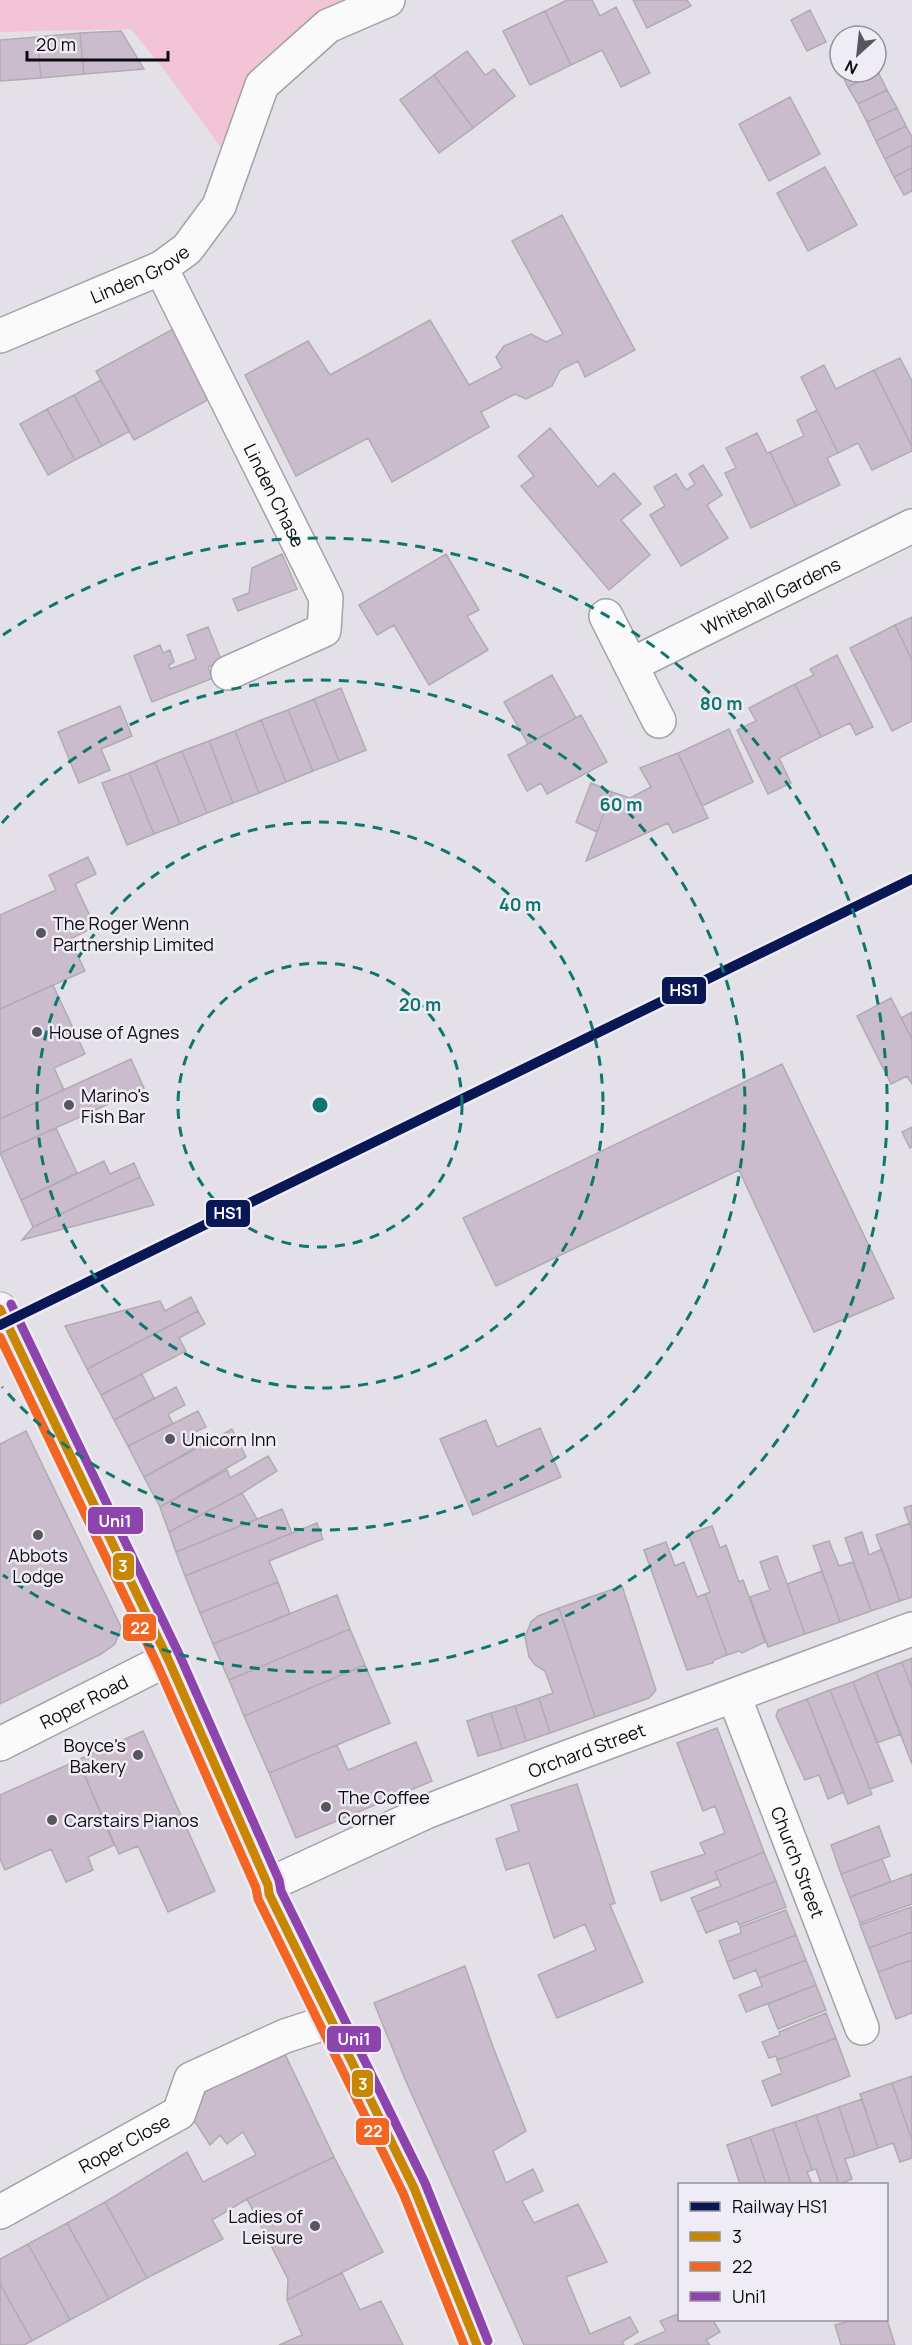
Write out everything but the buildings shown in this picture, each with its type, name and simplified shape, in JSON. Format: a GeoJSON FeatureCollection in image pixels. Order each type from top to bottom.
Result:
{"type":"FeatureCollection","features":[{"type":"Feature","properties":{"kind":"main road"},"geometry":{"type":"LineString","coordinates":[[0,1309],[168,1659],[268,1885],[269,1894],[414,2187],[477,2345]]}},
{"type":"Feature","properties":{"kind":"street","name":"Linden Grove"},"geometry":{"type":"LineString","coordinates":[[0,336],[161,268],[187,249],[219,206],[262,85],[328,26],[388,0]]}},
{"type":"Feature","properties":{"kind":"street","name":"Linden Chase"},"geometry":{"type":"LineString","coordinates":[[161,268],[326,598],[324,630],[228,673]]}},
{"type":"Feature","properties":{"kind":"street","name":"Whitehall Gardens"},"geometry":{"type":"LineString","coordinates":[[631,665],[912,526]]}},
{"type":"Feature","properties":{"kind":"street"},"geometry":{"type":"LineString","coordinates":[[606,616],[659,721]]}},
{"type":"Feature","properties":{"kind":"street","name":"Orchard Street"},"geometry":{"type":"LineString","coordinates":[[268,1885],[426,1812],[912,1629]]}},
{"type":"Feature","properties":{"kind":"street","name":"Roper Road"},"geometry":{"type":"LineString","coordinates":[[0,1744],[168,1659]]}},
{"type":"Feature","properties":{"kind":"street","name":"Church Street"},"geometry":{"type":"LineString","coordinates":[[734,1696],[862,2028]]}},
{"type":"Feature","properties":{"kind":"street","name":"Roper Close"},"geometry":{"type":"LineString","coordinates":[[0,2212],[179,2113],[191,2079],[285,2036],[331,2021]]}},
{"type":"Feature","properties":{"kind":"shaded area"},"geometry":{"type":"Polygon","coordinates":[[[0,0],[388,0],[262,85],[233,164],[165,71],[131,29],[0,32],[0,0]]]}},
{"type":"Feature","properties":{"kind":"rail line","name":"HS1"},"geometry":{"type":"LineString","coordinates":[[0,1325],[912,879]]}},
{"type":"Feature","properties":{"kind":"transit line","name":"Uni1"},"geometry":{"type":"LineString","coordinates":[[11,1304],[179,1654],[279,1880],[281,1891],[425,2183],[488,2341]]}},
{"type":"Feature","properties":{"kind":"transit line","name":"3"},"geometry":{"type":"LineString","coordinates":[[0,1309],[168,1659],[268,1885],[269,1894],[414,2188],[477,2345]]}},
{"type":"Feature","properties":{"kind":"transit line","name":"22"},"geometry":{"type":"LineString","coordinates":[[0,1337],[157,1664],[256,1888],[258,1899],[403,2193],[464,2345]]}},
{"type":"Feature","properties":{"kind":"place","name":"The Roger Wenn Partnership Limited"},"geometry":{"type":"Point","coordinates":[41,933]}},
{"type":"Feature","properties":{"kind":"place","name":"House of Agnes"},"geometry":{"type":"Point","coordinates":[37,1032]}},
{"type":"Feature","properties":{"kind":"place","name":"Marino's Fish Bar"},"geometry":{"type":"Point","coordinates":[69,1105]}},
{"type":"Feature","properties":{"kind":"place","name":"Unicorn Inn"},"geometry":{"type":"Point","coordinates":[170,1439]}},
{"type":"Feature","properties":{"kind":"place","name":"Abbots Lodge"},"geometry":{"type":"Point","coordinates":[38,1535]}},
{"type":"Feature","properties":{"kind":"place","name":"Boyce's Bakery"},"geometry":{"type":"Point","coordinates":[138,1755]}},
{"type":"Feature","properties":{"kind":"place","name":"The Coffee Corner"},"geometry":{"type":"Point","coordinates":[326,1807]}},
{"type":"Feature","properties":{"kind":"place","name":"Carstairs Pianos"},"geometry":{"type":"Point","coordinates":[52,1820]}},
{"type":"Feature","properties":{"kind":"place","name":"Ladies of Leisure"},"geometry":{"type":"Point","coordinates":[315,2226]}}]}
